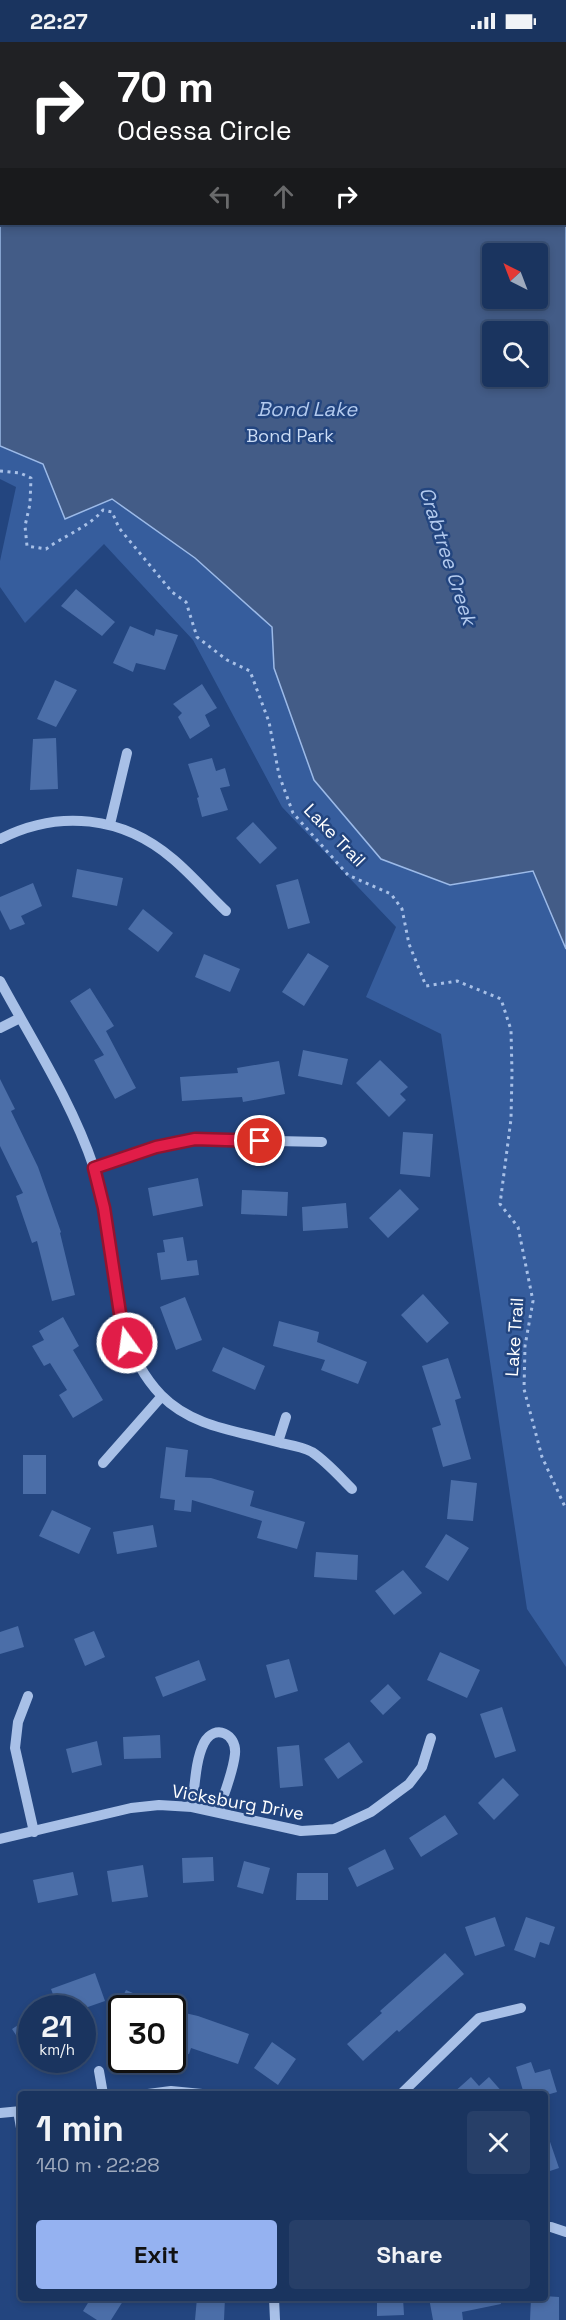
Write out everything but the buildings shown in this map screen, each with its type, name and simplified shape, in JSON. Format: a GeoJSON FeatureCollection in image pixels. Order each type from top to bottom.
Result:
{"type":"FeatureCollection","features":[{"type":"Feature","properties":{"kind":"street"},"geometry":{"type":"LineString","coordinates":[[110,824],[127,753]]}},
{"type":"Feature","properties":{"kind":"street"},"geometry":{"type":"LineString","coordinates":[[0,839],[20,830],[63,821],[110,824],[139,836],[164,852],[226,911]]}},
{"type":"Feature","properties":{"kind":"street"},"geometry":{"type":"LineString","coordinates":[[0,981],[71,1112],[94,1168],[104,1208],[121,1320],[127,1343],[146,1377],[162,1396],[186,1414],[230,1432],[310,1451],[331,1467],[352,1489]]}},
{"type":"Feature","properties":{"kind":"street"},"geometry":{"type":"LineString","coordinates":[[0,1028],[20,1018]]}},
{"type":"Feature","properties":{"kind":"street"},"geometry":{"type":"LineString","coordinates":[[94,1168],[156,1147],[195,1139],[322,1142]]}},
{"type":"Feature","properties":{"kind":"street"},"geometry":{"type":"LineString","coordinates":[[103,1463],[162,1396]]}},
{"type":"Feature","properties":{"kind":"street"},"geometry":{"type":"LineString","coordinates":[[278,1442],[286,1417]]}},
{"type":"Feature","properties":{"kind":"street"},"geometry":{"type":"LineString","coordinates":[[28,1696],[18,1722],[15,1748],[34,1832]]}},
{"type":"Feature","properties":{"kind":"street"},"geometry":{"type":"LineString","coordinates":[[192,1807],[203,1744],[213,1733],[221,1731],[233,1739],[235,1756],[218,1812]]}},
{"type":"Feature","properties":{"kind":"street","name":"Vicksburg Drive"},"geometry":{"type":"LineString","coordinates":[[0,1839],[131,1808],[159,1805],[192,1807],[301,1831],[334,1829],[370,1812],[409,1784],[422,1767],[431,1738]]}},
{"type":"Feature","properties":{"kind":"street"},"geometry":{"type":"LineString","coordinates":[[404,2091],[479,2018],[521,2008]]}},
{"type":"Feature","properties":{"kind":"street"},"geometry":{"type":"LineString","coordinates":[[99,2071],[102,2091]]}},
{"type":"Feature","properties":{"kind":"street"},"geometry":{"type":"LineString","coordinates":[[0,2113],[18,2111]]}},
{"type":"Feature","properties":{"kind":"street"},"geometry":{"type":"LineString","coordinates":[[548,2227],[566,2232]]}},
{"type":"Feature","properties":{"kind":"street"},"geometry":{"type":"LineString","coordinates":[[274,2301],[275,2320]]}},
{"type":"Feature","properties":{"kind":"path","name":"Lake Trail"},"geometry":{"type":"LineString","coordinates":[[0,471],[20,473],[31,478],[30,504],[25,526],[27,546],[46,549],[64,536],[94,520],[103,510],[112,512],[119,528],[172,592],[186,602],[197,637],[227,660],[250,671],[269,722],[279,775],[293,813],[348,874],[391,894],[402,909],[409,944],[426,986],[457,981],[501,999],[511,1030],[512,1073],[511,1119],[500,1204],[518,1227],[533,1301],[525,1346],[524,1389],[542,1457],[566,1509]]}},
{"type":"Feature","properties":{"kind":"green space","name":"Bond Lake"},"geometry":{"type":"Polygon","coordinates":[[[0,225],[566,225],[566,1667],[527,1609],[441,1034],[366,997],[396,927],[282,807],[193,640],[104,544],[25,623],[0,587],[0,561],[16,487],[0,479],[0,225]]]}},
{"type":"Feature","properties":{"kind":"water","name":"Bond Lake"},"geometry":{"type":"Polygon","coordinates":[[[0,225],[566,225],[566,949],[533,871],[450,885],[381,859],[314,780],[274,668],[272,627],[195,558],[112,499],[65,519],[43,464],[0,446],[0,225]]]}},
{"type":"Feature","properties":{"kind":"route"},"geometry":{"type":"LineString","coordinates":[[127,1343],[121,1320],[104,1208],[94,1168],[156,1147],[195,1139],[260,1141]]}},
{"type":"Feature","properties":{"kind":"park label","name":"Bond Park"},"geometry":{"type":"Point","coordinates":[290,435]}},
{"type":"Feature","properties":{"kind":"water label","name":"Crabtree Creek"},"geometry":{"type":"Point","coordinates":[448,556]}}]}
